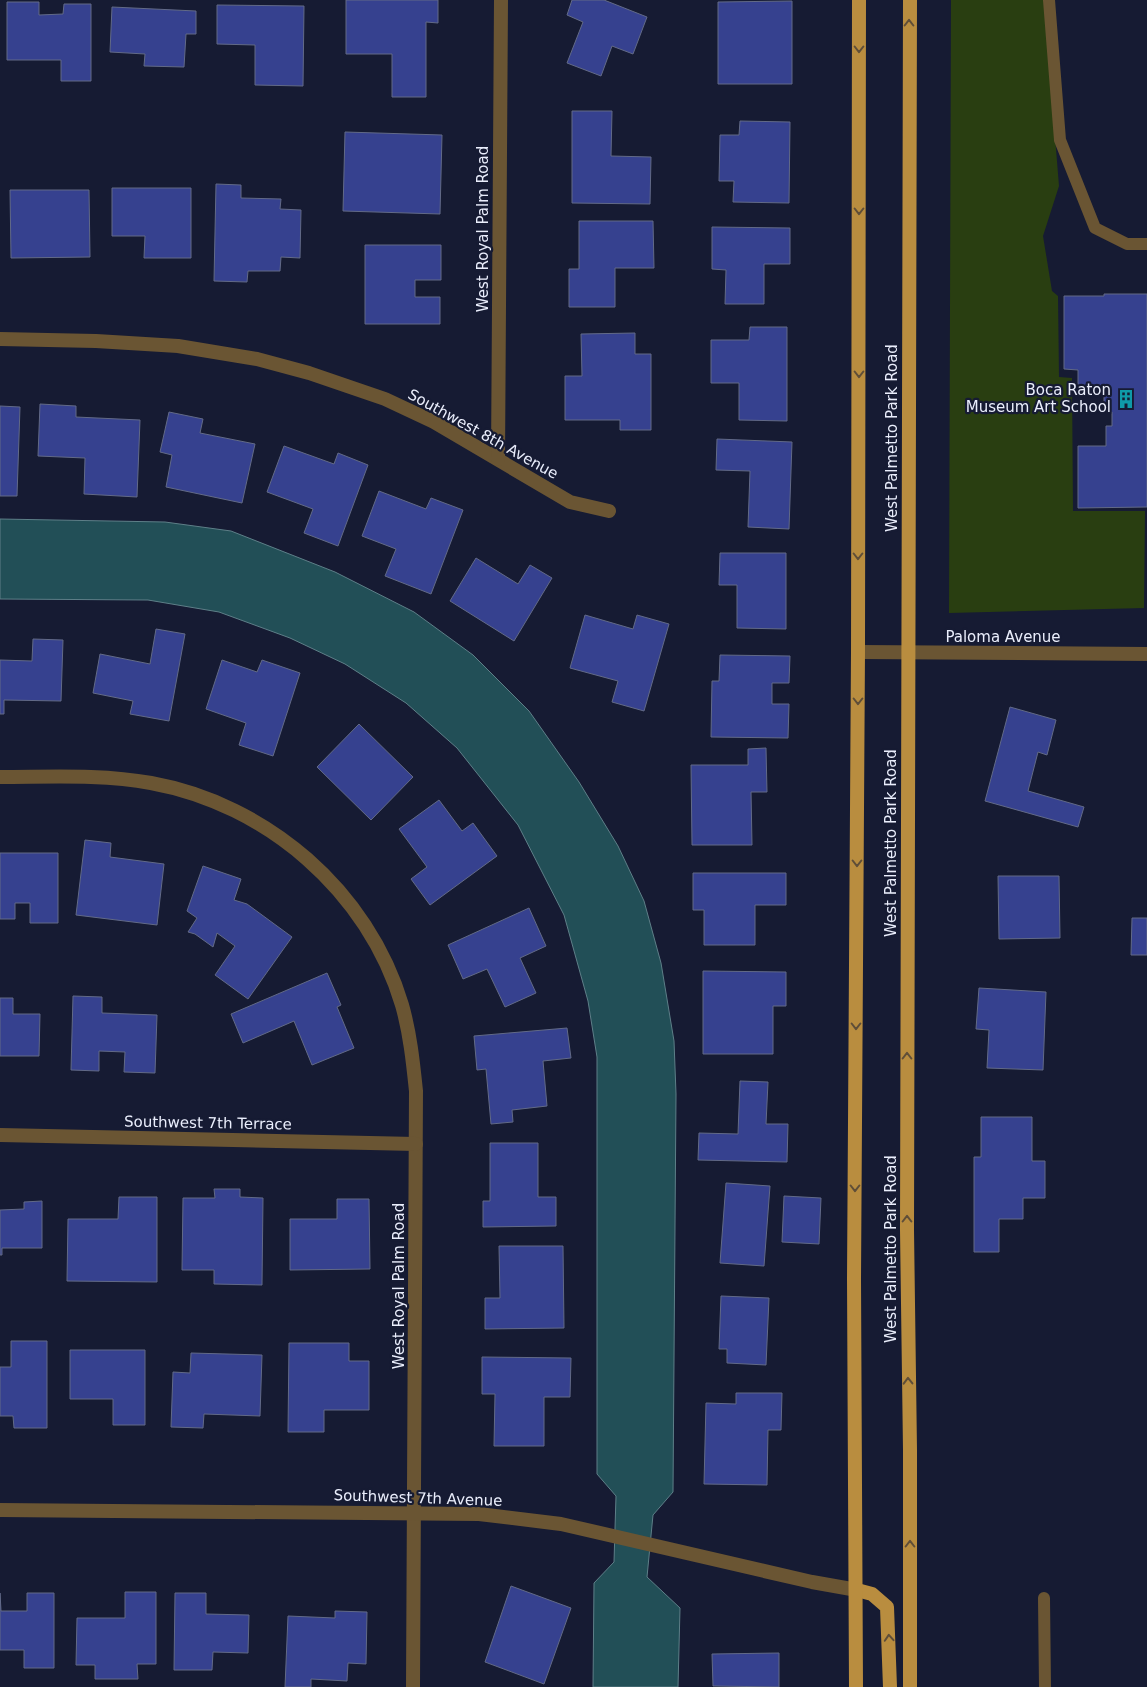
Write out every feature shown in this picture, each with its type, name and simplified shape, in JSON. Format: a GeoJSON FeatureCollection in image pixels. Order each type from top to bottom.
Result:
{"type":"FeatureCollection","features":[{"type":"Feature","properties":{"kind":"main road"},"geometry":{"type":"LineString","coordinates":[[856,1687],[854,1269],[858,652],[859,0]]}},
{"type":"Feature","properties":{"kind":"main road","name":"West Palmetto Park Road"},"geometry":{"type":"LineString","coordinates":[[910,0],[907,1239],[910,1450],[910,1687]]}},
{"type":"Feature","properties":{"kind":"main road"},"geometry":{"type":"LineString","coordinates":[[857,1590],[872,1594],[887,1607],[890,1687]]}},
{"type":"Feature","properties":{"kind":"street","name":"West Royal Palm Road"},"geometry":{"type":"LineString","coordinates":[[498,459],[501,0]]}},
{"type":"Feature","properties":{"kind":"street","name":"Southwest 8th Avenue"},"geometry":{"type":"LineString","coordinates":[[0,339],[178,346],[257,359],[309,373],[385,400],[434,422],[570,502],[609,511]]}},
{"type":"Feature","properties":{"kind":"street","name":"Paloma Avenue"},"geometry":{"type":"LineString","coordinates":[[858,652],[908,654],[1147,654]]}},
{"type":"Feature","properties":{"kind":"street","name":"West Royal Palm Road"},"geometry":{"type":"LineString","coordinates":[[0,777],[123,778],[171,787],[208,798],[261,824],[285,840],[347,900],[379,950],[402,1004],[414,1062],[416,1091],[413,1687]]}},
{"type":"Feature","properties":{"kind":"street","name":"Southwest 7th Terrace"},"geometry":{"type":"LineString","coordinates":[[0,1135],[416,1144]]}},
{"type":"Feature","properties":{"kind":"street","name":"Southwest 7th Avenue"},"geometry":{"type":"LineString","coordinates":[[0,1510],[479,1514],[561,1524],[812,1582],[857,1590]]}},
{"type":"Feature","properties":{"kind":"lane"},"geometry":{"type":"LineString","coordinates":[[1050,0],[1060,140],[1095,228],[1127,244],[1147,244]]}},
{"type":"Feature","properties":{"kind":"lane"},"geometry":{"type":"LineString","coordinates":[[1044,1598],[1045,1687]]}},
{"type":"Feature","properties":{"kind":"green space"},"geometry":{"type":"Polygon","coordinates":[[[951,0],[1044,0],[1059,186],[1043,236],[1052,291],[1058,296],[1059,377],[1072,378],[1073,511],[1145,511],[1144,608],[949,613],[951,0]]]}},
{"type":"Feature","properties":{"kind":"shaded area"},"geometry":{"type":"Polygon","coordinates":[[[0,519],[165,522],[231,531],[335,572],[414,612],[473,655],[529,711],[579,782],[618,846],[644,901],[661,963],[674,1041],[676,1094],[673,1492],[653,1515],[647,1577],[680,1608],[678,1687],[593,1687],[594,1583],[614,1562],[616,1496],[597,1474],[597,1057],[588,1001],[564,915],[518,825],[457,748],[406,703],[345,664],[290,638],[219,612],[148,600],[0,599],[0,519]]]}},
{"type":"Feature","properties":{"kind":"building"},"geometry":{"type":"Polygon","coordinates":[[[346,0],[438,0],[438,23],[426,22],[426,97],[392,97],[392,54],[346,54],[346,0]]]}},
{"type":"Feature","properties":{"kind":"building"},"geometry":{"type":"Polygon","coordinates":[[[572,0],[604,0],[647,17],[633,54],[612,46],[601,76],[567,63],[583,22],[567,15],[572,0]]]}},
{"type":"Feature","properties":{"kind":"building"},"geometry":{"type":"Polygon","coordinates":[[[792,1],[792,84],[718,84],[718,2],[792,1]]]}},
{"type":"Feature","properties":{"kind":"building"},"geometry":{"type":"Polygon","coordinates":[[[7,2],[39,2],[39,15],[63,14],[64,4],[91,4],[91,81],[61,81],[61,60],[7,60],[7,2]]]}},
{"type":"Feature","properties":{"kind":"building"},"geometry":{"type":"Polygon","coordinates":[[[217,5],[304,6],[303,86],[255,85],[255,45],[217,44],[217,5]]]}},
{"type":"Feature","properties":{"kind":"building"},"geometry":{"type":"Polygon","coordinates":[[[112,7],[196,11],[196,34],[186,34],[184,67],[144,66],[145,54],[110,52],[112,7]]]}},
{"type":"Feature","properties":{"kind":"building"},"geometry":{"type":"Polygon","coordinates":[[[572,111],[612,111],[611,156],[651,157],[650,204],[572,203],[572,111]]]}},
{"type":"Feature","properties":{"kind":"building"},"geometry":{"type":"Polygon","coordinates":[[[740,121],[790,122],[789,203],[733,202],[734,181],[719,181],[720,135],[739,135],[740,121]]]}},
{"type":"Feature","properties":{"kind":"building"},"geometry":{"type":"Polygon","coordinates":[[[345,132],[442,135],[440,214],[343,211],[345,132]]]}},
{"type":"Feature","properties":{"kind":"building"},"geometry":{"type":"Polygon","coordinates":[[[216,184],[241,185],[241,198],[281,199],[280,209],[301,210],[300,258],[281,257],[280,271],[248,271],[247,282],[214,281],[216,184]]]}},
{"type":"Feature","properties":{"kind":"building"},"geometry":{"type":"Polygon","coordinates":[[[112,188],[191,188],[191,258],[144,258],[145,236],[112,236],[112,188]]]}},
{"type":"Feature","properties":{"kind":"building"},"geometry":{"type":"Polygon","coordinates":[[[10,190],[89,190],[90,257],[11,258],[10,190]]]}},
{"type":"Feature","properties":{"kind":"building"},"geometry":{"type":"Polygon","coordinates":[[[579,221],[653,221],[654,268],[615,268],[615,307],[569,307],[569,269],[579,269],[579,221]]]}},
{"type":"Feature","properties":{"kind":"building"},"geometry":{"type":"Polygon","coordinates":[[[712,227],[790,228],[790,264],[764,264],[764,304],[725,304],[726,270],[712,269],[712,227]]]}},
{"type":"Feature","properties":{"kind":"building"},"geometry":{"type":"Polygon","coordinates":[[[365,245],[441,245],[441,280],[415,280],[415,297],[440,297],[440,324],[365,324],[365,245]]]}},
{"type":"Feature","properties":{"kind":"building","name":"Boca Raton Museum Art School"},"geometry":{"type":"Polygon","coordinates":[[[1104,294],[1147,294],[1147,507],[1078,508],[1078,446],[1106,446],[1106,426],[1112,426],[1112,412],[1104,412],[1104,387],[1078,386],[1078,370],[1064,369],[1064,296],[1104,296],[1104,294]]]}},
{"type":"Feature","properties":{"kind":"building"},"geometry":{"type":"Polygon","coordinates":[[[750,327],[787,327],[787,421],[739,420],[739,383],[711,383],[711,340],[749,340],[750,327]]]}},
{"type":"Feature","properties":{"kind":"building"},"geometry":{"type":"Polygon","coordinates":[[[635,333],[635,354],[651,354],[651,430],[620,430],[620,420],[565,420],[565,376],[582,376],[581,334],[635,333]]]}},
{"type":"Feature","properties":{"kind":"building"},"geometry":{"type":"Polygon","coordinates":[[[40,404],[76,406],[76,417],[140,420],[137,497],[84,494],[85,458],[38,456],[40,404]]]}},
{"type":"Feature","properties":{"kind":"building"},"geometry":{"type":"Polygon","coordinates":[[[0,406],[20,407],[17,496],[0,496],[0,406]]]}},
{"type":"Feature","properties":{"kind":"building"},"geometry":{"type":"Polygon","coordinates":[[[169,412],[203,419],[200,433],[255,444],[242,503],[166,487],[172,455],[160,452],[169,412]]]}},
{"type":"Feature","properties":{"kind":"building"},"geometry":{"type":"Polygon","coordinates":[[[717,439],[792,442],[789,529],[748,527],[750,471],[716,470],[717,439]]]}},
{"type":"Feature","properties":{"kind":"building"},"geometry":{"type":"Polygon","coordinates":[[[284,446],[334,464],[338,453],[368,465],[338,546],[304,533],[313,509],[267,492],[284,446]]]}},
{"type":"Feature","properties":{"kind":"building"},"geometry":{"type":"Polygon","coordinates":[[[379,491],[426,509],[431,498],[463,510],[431,594],[385,576],[396,549],[362,536],[379,491]]]}},
{"type":"Feature","properties":{"kind":"building"},"geometry":{"type":"Polygon","coordinates":[[[720,553],[786,553],[786,629],[737,628],[737,585],[719,585],[720,553]]]}},
{"type":"Feature","properties":{"kind":"building"},"geometry":{"type":"Polygon","coordinates":[[[476,558],[518,584],[530,565],[552,578],[514,641],[450,601],[476,558]]]}},
{"type":"Feature","properties":{"kind":"building"},"geometry":{"type":"Polygon","coordinates":[[[585,615],[633,629],[637,615],[669,624],[644,711],[612,702],[618,681],[570,668],[585,615]]]}},
{"type":"Feature","properties":{"kind":"building"},"geometry":{"type":"Polygon","coordinates":[[[156,629],[185,634],[169,721],[130,714],[133,701],[93,693],[100,654],[150,664],[156,629]]]}},
{"type":"Feature","properties":{"kind":"building"},"geometry":{"type":"Polygon","coordinates":[[[33,639],[63,640],[61,701],[4,700],[4,714],[0,714],[0,660],[32,661],[33,639]]]}},
{"type":"Feature","properties":{"kind":"building"},"geometry":{"type":"Polygon","coordinates":[[[720,655],[790,656],[789,683],[772,683],[772,704],[789,704],[788,738],[711,737],[712,681],[719,681],[720,655]]]}},
{"type":"Feature","properties":{"kind":"building"},"geometry":{"type":"Polygon","coordinates":[[[222,660],[257,672],[262,660],[300,673],[273,756],[239,745],[246,723],[206,709],[222,660]]]}},
{"type":"Feature","properties":{"kind":"building"},"geometry":{"type":"Polygon","coordinates":[[[1010,707],[1056,720],[1047,755],[1038,752],[1028,791],[1084,807],[1078,827],[985,801],[1010,707]]]}},
{"type":"Feature","properties":{"kind":"building"},"geometry":{"type":"Polygon","coordinates":[[[359,724],[413,777],[371,820],[317,767],[359,724]]]}},
{"type":"Feature","properties":{"kind":"building"},"geometry":{"type":"Polygon","coordinates":[[[766,748],[767,792],[751,792],[752,845],[692,845],[691,765],[748,765],[748,749],[766,748]]]}},
{"type":"Feature","properties":{"kind":"building"},"geometry":{"type":"Polygon","coordinates":[[[439,800],[462,831],[473,823],[497,856],[430,905],[411,879],[427,867],[399,829],[439,800]]]}},
{"type":"Feature","properties":{"kind":"building"},"geometry":{"type":"Polygon","coordinates":[[[85,840],[111,843],[110,857],[164,864],[157,925],[76,915],[85,840]]]}},
{"type":"Feature","properties":{"kind":"building"},"geometry":{"type":"Polygon","coordinates":[[[0,853],[58,853],[58,923],[30,923],[30,903],[15,903],[15,919],[0,919],[0,853]]]}},
{"type":"Feature","properties":{"kind":"building"},"geometry":{"type":"Polygon","coordinates":[[[203,866],[241,879],[234,900],[247,904],[292,937],[248,999],[215,975],[235,946],[217,933],[213,947],[195,934],[188,932],[197,918],[187,911],[203,866]]]}},
{"type":"Feature","properties":{"kind":"building"},"geometry":{"type":"Polygon","coordinates":[[[693,873],[786,873],[786,905],[755,905],[755,945],[704,945],[704,910],[693,910],[693,873]]]}},
{"type":"Feature","properties":{"kind":"building"},"geometry":{"type":"Polygon","coordinates":[[[998,876],[1059,876],[1060,938],[999,939],[998,876]]]}},
{"type":"Feature","properties":{"kind":"building"},"geometry":{"type":"Polygon","coordinates":[[[529,908],[546,946],[520,958],[536,993],[505,1007],[487,969],[463,979],[448,945],[529,908]]]}},
{"type":"Feature","properties":{"kind":"building"},"geometry":{"type":"Polygon","coordinates":[[[1132,918],[1147,918],[1147,955],[1131,955],[1132,918]]]}},
{"type":"Feature","properties":{"kind":"building"},"geometry":{"type":"Polygon","coordinates":[[[703,971],[786,972],[786,1006],[773,1006],[773,1054],[703,1054],[703,971]]]}},
{"type":"Feature","properties":{"kind":"building"},"geometry":{"type":"Polygon","coordinates":[[[327,973],[341,1005],[337,1007],[354,1048],[312,1065],[294,1021],[243,1043],[231,1014],[327,973]]]}},
{"type":"Feature","properties":{"kind":"building"},"geometry":{"type":"Polygon","coordinates":[[[979,988],[1046,992],[1043,1070],[987,1068],[989,1030],[976,1029],[979,988]]]}},
{"type":"Feature","properties":{"kind":"building"},"geometry":{"type":"Polygon","coordinates":[[[73,996],[102,997],[102,1013],[157,1015],[155,1073],[124,1072],[125,1052],[99,1051],[99,1071],[71,1070],[73,996]]]}},
{"type":"Feature","properties":{"kind":"building"},"geometry":{"type":"Polygon","coordinates":[[[0,998],[13,998],[13,1014],[40,1014],[39,1056],[0,1056],[0,998]]]}},
{"type":"Feature","properties":{"kind":"building"},"geometry":{"type":"Polygon","coordinates":[[[567,1028],[571,1058],[543,1061],[547,1106],[512,1110],[513,1122],[491,1124],[486,1069],[477,1070],[474,1036],[567,1028]]]}},
{"type":"Feature","properties":{"kind":"building"},"geometry":{"type":"Polygon","coordinates":[[[740,1081],[768,1082],[766,1124],[788,1124],[787,1162],[698,1160],[699,1133],[738,1134],[740,1081]]]}},
{"type":"Feature","properties":{"kind":"building"},"geometry":{"type":"Polygon","coordinates":[[[981,1117],[1032,1117],[1032,1161],[1045,1161],[1045,1198],[1023,1198],[1023,1219],[999,1219],[999,1252],[974,1252],[974,1157],[981,1157],[981,1117]]]}},
{"type":"Feature","properties":{"kind":"building"},"geometry":{"type":"Polygon","coordinates":[[[490,1143],[538,1143],[538,1197],[556,1197],[556,1226],[483,1227],[483,1201],[490,1201],[490,1143]]]}},
{"type":"Feature","properties":{"kind":"building"},"geometry":{"type":"Polygon","coordinates":[[[726,1183],[770,1186],[764,1266],[720,1263],[726,1183]]]}},
{"type":"Feature","properties":{"kind":"building"},"geometry":{"type":"Polygon","coordinates":[[[214,1189],[240,1189],[240,1197],[263,1198],[262,1285],[214,1284],[214,1270],[182,1270],[183,1198],[215,1198],[214,1189]]]}},
{"type":"Feature","properties":{"kind":"building"},"geometry":{"type":"Polygon","coordinates":[[[784,1196],[821,1198],[819,1244],[782,1242],[784,1196]]]}},
{"type":"Feature","properties":{"kind":"building"},"geometry":{"type":"Polygon","coordinates":[[[119,1197],[157,1197],[157,1282],[67,1281],[68,1219],[118,1219],[119,1197]]]}},
{"type":"Feature","properties":{"kind":"building"},"geometry":{"type":"Polygon","coordinates":[[[337,1199],[369,1199],[370,1269],[290,1270],[290,1219],[337,1219],[337,1199]]]}},
{"type":"Feature","properties":{"kind":"building"},"geometry":{"type":"Polygon","coordinates":[[[42,1201],[42,1248],[2,1248],[2,1255],[0,1255],[0,1210],[24,1209],[24,1202],[42,1201]]]}},
{"type":"Feature","properties":{"kind":"building"},"geometry":{"type":"Polygon","coordinates":[[[499,1246],[563,1246],[564,1328],[485,1329],[485,1298],[500,1298],[499,1246]]]}},
{"type":"Feature","properties":{"kind":"building"},"geometry":{"type":"Polygon","coordinates":[[[721,1296],[769,1298],[766,1365],[727,1363],[727,1349],[719,1349],[721,1296]]]}},
{"type":"Feature","properties":{"kind":"building"},"geometry":{"type":"Polygon","coordinates":[[[11,1341],[47,1341],[47,1428],[14,1428],[13,1416],[0,1416],[0,1367],[11,1367],[11,1341]]]}},
{"type":"Feature","properties":{"kind":"building"},"geometry":{"type":"Polygon","coordinates":[[[289,1343],[349,1343],[349,1361],[369,1361],[369,1410],[324,1410],[324,1432],[288,1432],[289,1343]]]}},
{"type":"Feature","properties":{"kind":"building"},"geometry":{"type":"Polygon","coordinates":[[[70,1350],[145,1350],[145,1425],[113,1425],[113,1399],[70,1399],[70,1350]]]}},
{"type":"Feature","properties":{"kind":"building"},"geometry":{"type":"Polygon","coordinates":[[[191,1353],[262,1355],[260,1416],[204,1414],[203,1428],[171,1427],[173,1372],[190,1373],[191,1353]]]}},
{"type":"Feature","properties":{"kind":"building"},"geometry":{"type":"Polygon","coordinates":[[[482,1357],[571,1358],[570,1397],[544,1397],[544,1446],[494,1446],[495,1394],[482,1394],[482,1357]]]}},
{"type":"Feature","properties":{"kind":"building"},"geometry":{"type":"Polygon","coordinates":[[[736,1393],[782,1393],[781,1430],[768,1430],[767,1485],[704,1484],[706,1403],[736,1404],[736,1393]]]}},
{"type":"Feature","properties":{"kind":"building"},"geometry":{"type":"Polygon","coordinates":[[[511,1586],[571,1608],[544,1684],[485,1662],[511,1586]]]}},
{"type":"Feature","properties":{"kind":"building"},"geometry":{"type":"Polygon","coordinates":[[[125,1592],[156,1592],[156,1664],[137,1664],[138,1679],[95,1679],[95,1665],[76,1665],[77,1618],[125,1618],[125,1592]]]}},
{"type":"Feature","properties":{"kind":"building"},"geometry":{"type":"Polygon","coordinates":[[[0,1593],[1,1611],[27,1611],[27,1593],[54,1593],[54,1668],[24,1668],[24,1650],[0,1650],[0,1593]]]}},
{"type":"Feature","properties":{"kind":"building"},"geometry":{"type":"Polygon","coordinates":[[[175,1593],[206,1593],[206,1614],[249,1615],[248,1653],[213,1652],[212,1670],[174,1670],[175,1593]]]}},
{"type":"Feature","properties":{"kind":"building"},"geometry":{"type":"Polygon","coordinates":[[[335,1611],[367,1612],[366,1664],[348,1663],[347,1681],[311,1679],[311,1687],[285,1687],[288,1616],[335,1618],[335,1611]]]}},
{"type":"Feature","properties":{"kind":"building"},"geometry":{"type":"Polygon","coordinates":[[[779,1653],[779,1687],[713,1686],[712,1654],[779,1653]]]}},
{"type":"Feature","properties":{"kind":"place","name":"Boca Raton Museum Art School"},"geometry":{"type":"Point","coordinates":[1126,399]}}]}
